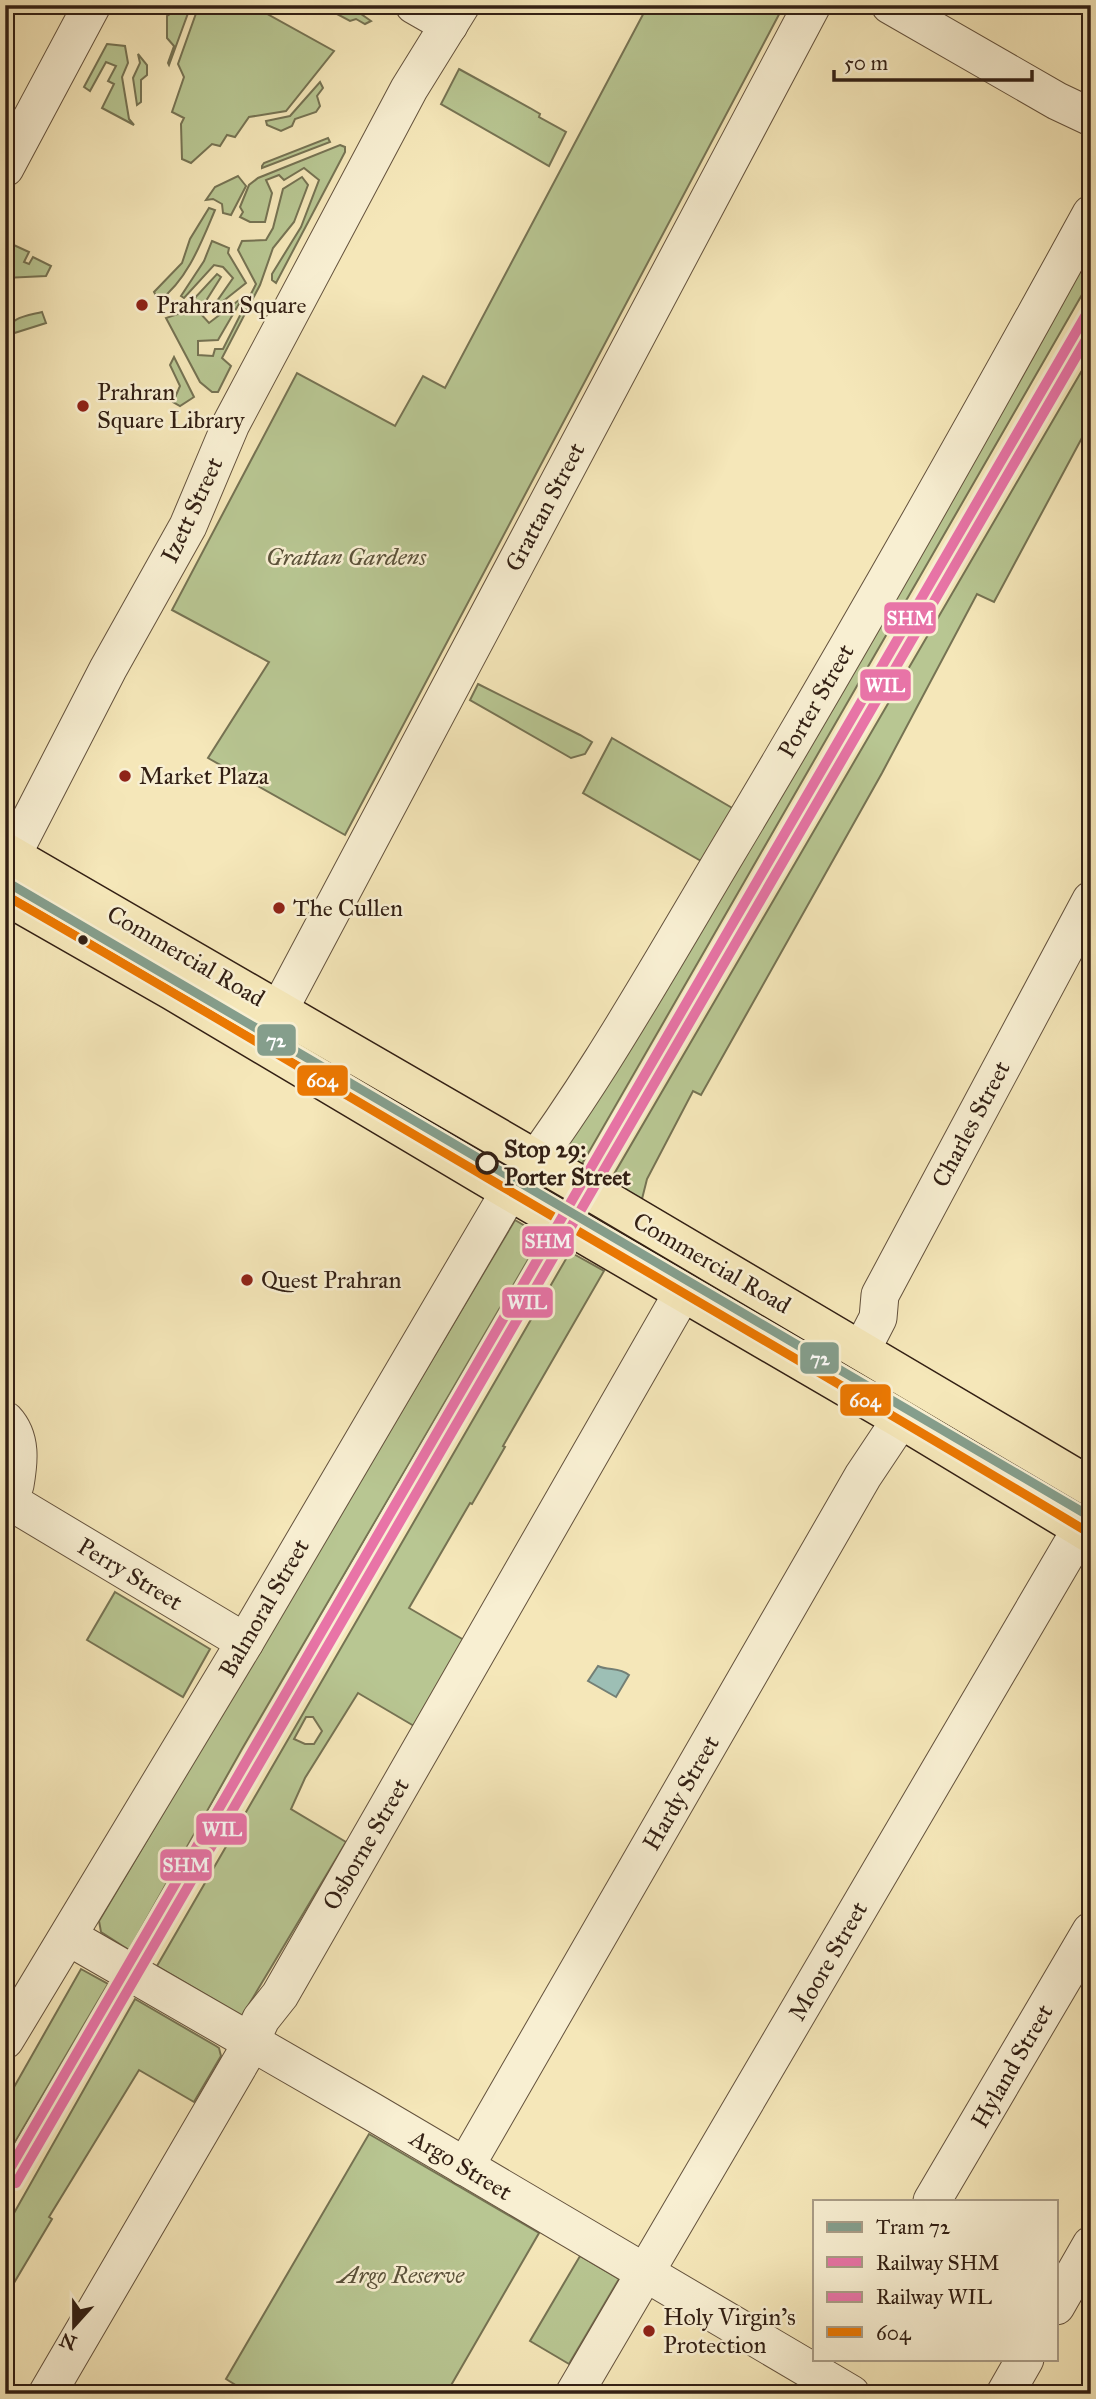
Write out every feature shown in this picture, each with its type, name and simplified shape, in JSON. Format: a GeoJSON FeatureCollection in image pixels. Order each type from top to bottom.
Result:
{"type":"FeatureCollection","features":[{"type":"Feature","properties":{"kind":"main road","name":"Commercial Road"},"geometry":{"type":"LineString","coordinates":[[8,859],[279,1010],[524,1176],[550,1214],[901,1419],[1086,1531]]}},
{"type":"Feature","properties":{"kind":"main road","name":"Commercial Road"},"geometry":{"type":"LineString","coordinates":[[5,895],[173,990],[524,1176],[569,1180],[604,1199],[1091,1487]]}},
{"type":"Feature","properties":{"kind":"street"},"geometry":{"type":"LineString","coordinates":[[5,168],[92,5]]}},
{"type":"Feature","properties":{"kind":"street"},"geometry":{"type":"LineString","coordinates":[[414,5],[455,15]]}},
{"type":"Feature","properties":{"kind":"street","name":"Grattan Street"},"geometry":{"type":"LineString","coordinates":[[279,1010],[812,5]]}},
{"type":"Feature","properties":{"kind":"street"},"geometry":{"type":"LineString","coordinates":[[890,5],[1056,101],[1091,117]]}},
{"type":"Feature","properties":{"kind":"street","name":"Izett Street"},"geometry":{"type":"LineString","coordinates":[[8,859],[108,669],[188,526],[231,424],[409,89],[455,15]]}},
{"type":"Feature","properties":{"kind":"street","name":"Porter Street"},"geometry":{"type":"LineString","coordinates":[[524,1176],[642,994],[764,792],[1091,214]]}},
{"type":"Feature","properties":{"kind":"street","name":"Charles Street"},"geometry":{"type":"LineString","coordinates":[[861,1351],[878,1318],[880,1294],[1091,900]]}},
{"type":"Feature","properties":{"kind":"street","name":"Balmoral Street"},"geometry":{"type":"LineString","coordinates":[[5,2040],[245,1642],[487,1230],[524,1176]]}},
{"type":"Feature","properties":{"kind":"street","name":"Osborne Street"},"geometry":{"type":"LineString","coordinates":[[47,2394],[243,2057],[261,2019],[280,1995],[683,1292]]}},
{"type":"Feature","properties":{"kind":"street"},"geometry":{"type":"LineString","coordinates":[[5,1419],[18,1446],[10,1495]]}},
{"type":"Feature","properties":{"kind":"street","name":"Hardy Street"},"geometry":{"type":"LineString","coordinates":[[465,2168],[863,1476],[901,1419]]}},
{"type":"Feature","properties":{"kind":"street","name":"Perry Street"},"geometry":{"type":"LineString","coordinates":[[10,1495],[245,1642]]}},
{"type":"Feature","properties":{"kind":"street","name":"Moore Street"},"geometry":{"type":"LineString","coordinates":[[574,2394],[1086,1531]]}},
{"type":"Feature","properties":{"kind":"street","name":"Hyland Street"},"geometry":{"type":"LineString","coordinates":[[933,2200],[1091,1931]]}},
{"type":"Feature","properties":{"kind":"street","name":"Argo Street"},"geometry":{"type":"LineString","coordinates":[[69,1937],[371,2111],[645,2274],[840,2378]]}},
{"type":"Feature","properties":{"kind":"street"},"geometry":{"type":"LineString","coordinates":[[1058,2303],[1091,2245]]}},
{"type":"Feature","properties":{"kind":"street"},"geometry":{"type":"LineString","coordinates":[[1005,2394],[1024,2360]]}},
{"type":"Feature","properties":{"kind":"green space"},"geometry":{"type":"Polygon","coordinates":[[[173,5],[191,5],[169,65],[174,46],[167,38],[167,16],[173,12],[173,5]]]}},
{"type":"Feature","properties":{"kind":"green space"},"geometry":{"type":"Polygon","coordinates":[[[199,5],[251,5],[334,51],[286,111],[249,117],[235,137],[227,135],[220,146],[212,144],[191,163],[182,159],[181,124],[184,118],[172,112],[184,77],[178,64],[199,5]]]}},
{"type":"Feature","properties":{"kind":"green space"},"geometry":{"type":"Polygon","coordinates":[[[320,5],[332,5],[343,11],[351,7],[371,21],[365,24],[356,19],[350,21],[320,5]]]}},
{"type":"Feature","properties":{"kind":"green space","name":"Grattan Gardens"},"geometry":{"type":"Polygon","coordinates":[[[648,5],[784,5],[345,835],[208,758],[269,662],[172,610],[297,373],[395,426],[423,376],[445,388],[648,5]]]}},
{"type":"Feature","properties":{"kind":"green space"},"geometry":{"type":"Polygon","coordinates":[[[107,44],[125,46],[128,63],[122,77],[129,119],[134,125],[102,108],[114,84],[108,81],[116,66],[106,62],[90,91],[84,87],[107,44]]]}},
{"type":"Feature","properties":{"kind":"green space"},"geometry":{"type":"Polygon","coordinates":[[[138,54],[147,65],[147,75],[141,80],[141,102],[137,105],[133,78],[140,63],[138,54]]]}},
{"type":"Feature","properties":{"kind":"green space"},"geometry":{"type":"Polygon","coordinates":[[[459,69],[530,108],[540,114],[539,117],[566,132],[549,166],[441,104],[459,69]]]}},
{"type":"Feature","properties":{"kind":"green space"},"geometry":{"type":"Polygon","coordinates":[[[320,82],[323,88],[317,96],[320,106],[316,112],[295,119],[292,126],[281,131],[267,125],[266,121],[290,116],[320,82]]]}},
{"type":"Feature","properties":{"kind":"green space"},"geometry":{"type":"Polygon","coordinates":[[[328,138],[330,142],[262,168],[264,163],[328,138]]]}},
{"type":"Feature","properties":{"kind":"green space"},"geometry":{"type":"Polygon","coordinates":[[[340,145],[345,147],[345,152],[276,283],[272,280],[272,274],[301,227],[319,180],[304,168],[284,180],[279,175],[266,180],[272,193],[265,222],[250,222],[240,217],[243,212],[240,207],[249,185],[258,178],[340,145]]]}},
{"type":"Feature","properties":{"kind":"green space"},"geometry":{"type":"Polygon","coordinates":[[[238,176],[246,186],[231,215],[223,213],[222,204],[213,199],[206,200],[215,187],[238,176]]]}},
{"type":"Feature","properties":{"kind":"green space"},"geometry":{"type":"Polygon","coordinates":[[[302,177],[308,185],[294,222],[273,248],[260,285],[222,358],[231,366],[218,392],[212,392],[200,382],[166,318],[181,313],[217,274],[221,277],[199,312],[209,323],[243,297],[218,340],[198,341],[198,355],[213,356],[215,349],[223,349],[256,284],[238,250],[242,241],[266,240],[273,228],[283,189],[302,177]]]}},
{"type":"Feature","properties":{"kind":"green space"},"geometry":{"type":"Polygon","coordinates":[[[209,208],[215,210],[193,260],[178,282],[159,301],[154,292],[182,263],[190,239],[209,208]]]}},
{"type":"Feature","properties":{"kind":"green space"},"geometry":{"type":"Polygon","coordinates":[[[5,241],[29,252],[24,262],[29,264],[33,257],[51,266],[46,276],[5,278],[5,241]]]}},
{"type":"Feature","properties":{"kind":"green space"},"geometry":{"type":"Polygon","coordinates":[[[212,241],[229,248],[228,253],[246,283],[217,306],[215,304],[233,278],[223,267],[214,265],[184,298],[181,296],[204,261],[212,241]]]}},
{"type":"Feature","properties":{"kind":"green space"},"geometry":{"type":"Polygon","coordinates":[[[1091,247],[1091,279],[582,1164],[557,1150],[1091,247]]]}},
{"type":"Feature","properties":{"kind":"green space"},"geometry":{"type":"Polygon","coordinates":[[[42,312],[46,323],[5,336],[14,321],[42,312]]]}},
{"type":"Feature","properties":{"kind":"green space"},"geometry":{"type":"Polygon","coordinates":[[[1091,355],[1091,421],[994,602],[977,594],[882,773],[701,1095],[693,1091],[647,1179],[642,1199],[610,1181],[1091,355]]]}},
{"type":"Feature","properties":{"kind":"green space"},"geometry":{"type":"Polygon","coordinates":[[[174,357],[194,397],[180,406],[173,402],[180,386],[170,365],[174,357]]]}},
{"type":"Feature","properties":{"kind":"green space"},"geometry":{"type":"Polygon","coordinates":[[[478,684],[592,742],[585,754],[571,758],[470,700],[478,684]]]}},
{"type":"Feature","properties":{"kind":"green space"},"geometry":{"type":"Polygon","coordinates":[[[612,738],[734,809],[701,861],[583,793],[612,738]]]}},
{"type":"Feature","properties":{"kind":"green space"},"geometry":{"type":"Polygon","coordinates":[[[515,1220],[542,1236],[242,1749],[129,1950],[101,1932],[99,1921],[515,1220]]]}},
{"type":"Feature","properties":{"kind":"green space"},"geometry":{"type":"Polygon","coordinates":[[[570,1252],[604,1271],[503,1446],[505,1447],[409,1608],[464,1640],[414,1726],[358,1693],[305,1778],[291,1809],[346,1842],[242,2016],[157,1966],[570,1252]],[[306,1717],[294,1739],[305,1744],[314,1744],[322,1731],[313,1717],[306,1717]]]}},
{"type":"Feature","properties":{"kind":"green space"},"geometry":{"type":"Polygon","coordinates":[[[115,1592],[210,1649],[183,1697],[87,1640],[115,1592]]]}},
{"type":"Feature","properties":{"kind":"green space"},"geometry":{"type":"Polygon","coordinates":[[[81,1969],[108,1984],[5,2159],[5,2103],[81,1969]]]}},
{"type":"Feature","properties":{"kind":"green space"},"geometry":{"type":"Polygon","coordinates":[[[135,1999],[216,2046],[221,2056],[194,2102],[139,2070],[49,2217],[52,2219],[5,2298],[5,2229],[135,1999]]]}},
{"type":"Feature","properties":{"kind":"green space","name":"Argo Reserve"},"geometry":{"type":"Polygon","coordinates":[[[369,2134],[539,2233],[446,2394],[250,2394],[226,2379],[369,2134]]]}},
{"type":"Feature","properties":{"kind":"green space"},"geometry":{"type":"Polygon","coordinates":[[[580,2256],[619,2279],[569,2364],[530,2341],[580,2256]]]}},
{"type":"Feature","properties":{"kind":"water"},"geometry":{"type":"Polygon","coordinates":[[[598,1666],[629,1675],[616,1697],[588,1681],[598,1666]]]}},
{"type":"Feature","properties":{"kind":"tram line","name":"72"},"geometry":{"type":"LineString","coordinates":[[5,881],[1091,1517]]}},
{"type":"Feature","properties":{"kind":"rail line","name":"SHM"},"geometry":{"type":"LineString","coordinates":[[5,2177],[1091,306]]}},
{"type":"Feature","properties":{"kind":"rail line","name":"WIL"},"geometry":{"type":"LineString","coordinates":[[16,2183],[1091,331]]}},
{"type":"Feature","properties":{"kind":"transit line","name":"604"},"geometry":{"type":"LineString","coordinates":[[5,895],[1091,1534]]}},
{"type":"Feature","properties":{"kind":"place","name":"Prahran Square"},"geometry":{"type":"Point","coordinates":[142,305]}},
{"type":"Feature","properties":{"kind":"place","name":"Prahran Square Library"},"geometry":{"type":"Point","coordinates":[83,406]}},
{"type":"Feature","properties":{"kind":"place","name":"Market Plaza"},"geometry":{"type":"Point","coordinates":[125,776]}},
{"type":"Feature","properties":{"kind":"place","name":"The Cullen"},"geometry":{"type":"Point","coordinates":[279,908]}},
{"type":"Feature","properties":{"kind":"place","name":"Stop 29: Porter Street"},"geometry":{"type":"Point","coordinates":[487,1163]}},
{"type":"Feature","properties":{"kind":"place","name":"Quest Prahran"},"geometry":{"type":"Point","coordinates":[247,1280]}},
{"type":"Feature","properties":{"kind":"place","name":"Holy Virgin's Protection"},"geometry":{"type":"Point","coordinates":[649,2331]}}]}
